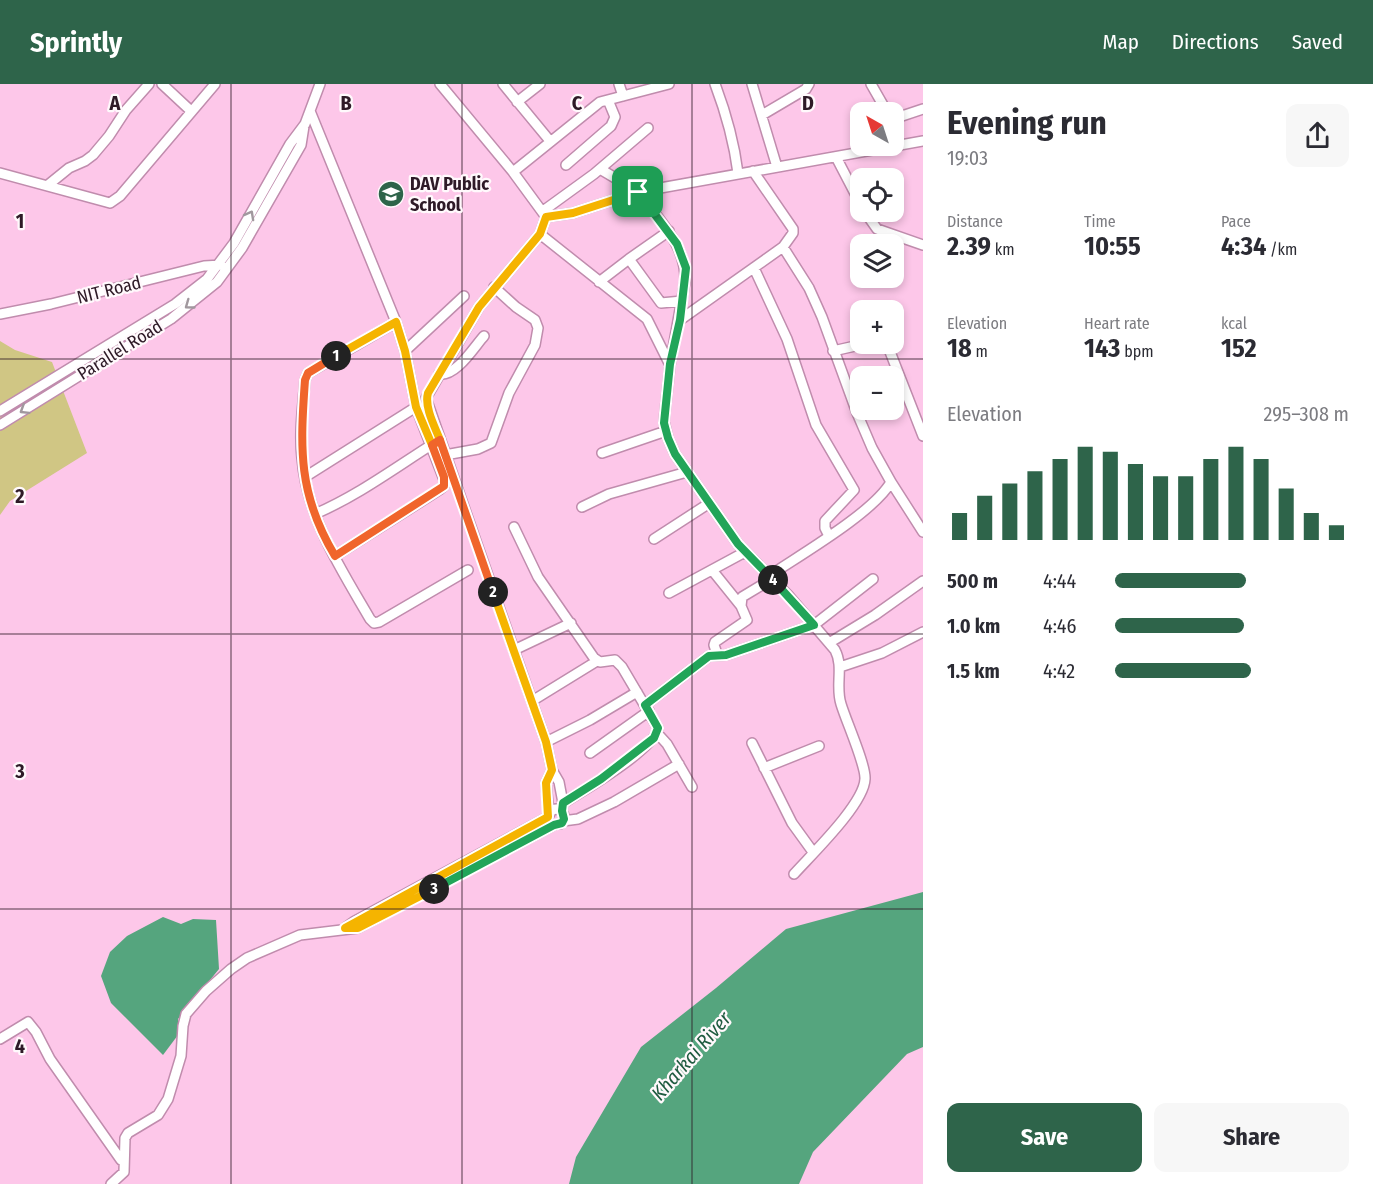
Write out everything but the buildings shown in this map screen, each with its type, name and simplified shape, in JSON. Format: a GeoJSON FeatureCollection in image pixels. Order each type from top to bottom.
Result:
{"type":"FeatureCollection","features":[{"type":"Feature","properties":{"kind":"street"},"geometry":{"type":"LineString","coordinates":[[48,185],[69,168],[93,155],[126,110],[149,84]]}},
{"type":"Feature","properties":{"kind":"street"},"geometry":{"type":"LineString","coordinates":[[162,84],[191,111]]}},
{"type":"Feature","properties":{"kind":"street"},"geometry":{"type":"LineString","coordinates":[[0,173],[105,203],[114,201],[215,84]]}},
{"type":"Feature","properties":{"kind":"street"},"geometry":{"type":"LineString","coordinates":[[230,265],[301,145],[305,124],[320,84]]}},
{"type":"Feature","properties":{"kind":"street"},"geometry":{"type":"LineString","coordinates":[[315,99],[327,84]]}},
{"type":"Feature","properties":{"kind":"street"},"geometry":{"type":"LineString","coordinates":[[440,84],[513,172],[544,214]]}},
{"type":"Feature","properties":{"kind":"street"},"geometry":{"type":"LineString","coordinates":[[503,84],[550,141]]}},
{"type":"Feature","properties":{"kind":"street"},"geometry":{"type":"LineString","coordinates":[[517,102],[540,84]]}},
{"type":"Feature","properties":{"kind":"street"},"geometry":{"type":"LineString","coordinates":[[620,84],[623,96]]}},
{"type":"Feature","properties":{"kind":"street"},"geometry":{"type":"LineString","coordinates":[[513,172],[597,104],[669,84]]}},
{"type":"Feature","properties":{"kind":"street"},"geometry":{"type":"LineString","coordinates":[[715,84],[734,145],[738,174]]}},
{"type":"Feature","properties":{"kind":"street"},"geometry":{"type":"LineString","coordinates":[[752,84],[777,167]]}},
{"type":"Feature","properties":{"kind":"street"},"geometry":{"type":"LineString","coordinates":[[762,115],[806,89],[809,84]]}},
{"type":"Feature","properties":{"kind":"street"},"geometry":{"type":"LineString","coordinates":[[872,84],[882,102]]}},
{"type":"Feature","properties":{"kind":"street"},"geometry":{"type":"LineString","coordinates":[[566,165],[610,126],[615,117],[608,100]]}},
{"type":"Feature","properties":{"kind":"street"},"geometry":{"type":"LineString","coordinates":[[904,115],[923,109]]}},
{"type":"Feature","properties":{"kind":"street"},"geometry":{"type":"LineString","coordinates":[[310,111],[396,322],[405,351],[416,407],[445,455],[532,701],[546,742],[552,770],[559,782],[556,815]]}},
{"type":"Feature","properties":{"kind":"street"},"geometry":{"type":"LineString","coordinates":[[219,265],[234,243],[290,144],[305,124]]}},
{"type":"Feature","properties":{"kind":"street"},"geometry":{"type":"LineString","coordinates":[[335,556],[444,486],[444,477],[426,398],[439,374],[479,307],[540,234],[544,214],[648,128]]}},
{"type":"Feature","properties":{"kind":"street"},"geometry":{"type":"LineString","coordinates":[[904,144],[923,141]]}},
{"type":"Feature","properties":{"kind":"street"},"geometry":{"type":"LineString","coordinates":[[544,214],[573,213],[638,192],[850,154]]}},
{"type":"Feature","properties":{"kind":"street"},"geometry":{"type":"LineString","coordinates":[[836,157],[850,184]]}},
{"type":"Feature","properties":{"kind":"street"},"geometry":{"type":"LineString","coordinates":[[600,169],[638,192],[669,231],[677,244],[686,268],[680,320],[670,364],[664,423],[675,454],[708,504],[745,552],[814,625],[839,658],[840,701],[865,779],[861,795],[852,809],[794,874]]}},
{"type":"Feature","properties":{"kind":"street"},"geometry":{"type":"LineString","coordinates":[[680,320],[783,247],[793,233],[793,229],[753,171]]}},
{"type":"Feature","properties":{"kind":"street"},"geometry":{"type":"LineString","coordinates":[[872,222],[877,229],[923,245]]}},
{"type":"Feature","properties":{"kind":"street"},"geometry":{"type":"LineString","coordinates":[[599,282],[628,258],[669,231]]}},
{"type":"Feature","properties":{"kind":"street"},"geometry":{"type":"LineString","coordinates":[[540,234],[646,319],[670,364]]}},
{"type":"Feature","properties":{"kind":"street"},"geometry":{"type":"LineString","coordinates":[[783,247],[808,288],[822,317],[864,430],[891,482],[923,532]]}},
{"type":"Feature","properties":{"kind":"street"},"geometry":{"type":"LineString","coordinates":[[628,258],[661,303],[682,301]]}},
{"type":"Feature","properties":{"kind":"street","name":"Parallel Road"},"geometry":{"type":"LineString","coordinates":[[0,411],[175,304],[193,291],[219,265]]}},
{"type":"Feature","properties":{"kind":"street","name":"NIT Road"},"geometry":{"type":"LineString","coordinates":[[1,312],[51,304],[204,266],[230,265]]}},
{"type":"Feature","properties":{"kind":"street","name":"Parallel Road"},"geometry":{"type":"LineString","coordinates":[[0,425],[171,319],[217,282],[230,265]]}},
{"type":"Feature","properties":{"kind":"street"},"geometry":{"type":"LineString","coordinates":[[753,268],[787,339],[816,425],[854,490],[825,520],[825,528],[829,536]]}},
{"type":"Feature","properties":{"kind":"street"},"geometry":{"type":"LineString","coordinates":[[445,455],[491,443],[509,393],[537,337],[538,323],[494,287]]}},
{"type":"Feature","properties":{"kind":"street"},"geometry":{"type":"LineString","coordinates":[[405,351],[464,296]]}},
{"type":"Feature","properties":{"kind":"street"},"geometry":{"type":"LineString","coordinates":[[396,322],[308,373],[305,380],[301,438],[305,477],[315,514],[321,533],[374,623],[468,570]]}},
{"type":"Feature","properties":{"kind":"street"},"geometry":{"type":"LineString","coordinates":[[439,374],[445,375],[454,371],[484,336]]}},
{"type":"Feature","properties":{"kind":"street"},"geometry":{"type":"LineString","coordinates":[[833,351],[850,347]]}},
{"type":"Feature","properties":{"kind":"street"},"geometry":{"type":"LineString","coordinates":[[890,354],[923,436]]}},
{"type":"Feature","properties":{"kind":"street"},"geometry":{"type":"LineString","coordinates":[[305,477],[416,407]]}},
{"type":"Feature","properties":{"kind":"street"},"geometry":{"type":"LineString","coordinates":[[602,453],[666,432]]}},
{"type":"Feature","properties":{"kind":"street"},"geometry":{"type":"LineString","coordinates":[[315,514],[373,484],[436,443]]}},
{"type":"Feature","properties":{"kind":"street"},"geometry":{"type":"LineString","coordinates":[[582,507],[609,494],[687,472]]}},
{"type":"Feature","properties":{"kind":"street"},"geometry":{"type":"LineString","coordinates":[[741,606],[742,597],[866,508],[891,482]]}},
{"type":"Feature","properties":{"kind":"street"},"geometry":{"type":"LineString","coordinates":[[654,539],[708,504]]}},
{"type":"Feature","properties":{"kind":"street"},"geometry":{"type":"LineString","coordinates":[[514,527],[538,577],[597,661]]}},
{"type":"Feature","properties":{"kind":"street"},"geometry":{"type":"LineString","coordinates":[[669,593],[745,552]]}},
{"type":"Feature","properties":{"kind":"street"},"geometry":{"type":"LineString","coordinates":[[712,570],[741,606],[747,620],[715,642],[717,654]]}},
{"type":"Feature","properties":{"kind":"street"},"geometry":{"type":"LineString","coordinates":[[590,753],[709,656],[726,655],[814,625],[873,579]]}},
{"type":"Feature","properties":{"kind":"street"},"geometry":{"type":"LineString","coordinates":[[829,643],[875,615],[923,581]]}},
{"type":"Feature","properties":{"kind":"street"},"geometry":{"type":"LineString","coordinates":[[514,650],[571,623]]}},
{"type":"Feature","properties":{"kind":"street"},"geometry":{"type":"LineString","coordinates":[[840,667],[882,653],[923,632]]}},
{"type":"Feature","properties":{"kind":"street"},"geometry":{"type":"LineString","coordinates":[[111,1184],[124,1172],[125,1138],[128,1133],[158,1115],[168,1099],[182,1056],[183,1021],[194,1004],[214,984],[248,958],[300,934],[345,928],[556,815],[647,745],[657,733],[658,728],[647,708],[615,660],[597,661],[532,701]]}},
{"type":"Feature","properties":{"kind":"street"},"geometry":{"type":"LineString","coordinates":[[546,742],[590,720],[637,692]]}},
{"type":"Feature","properties":{"kind":"street"},"geometry":{"type":"LineString","coordinates":[[657,733],[692,787]]}},
{"type":"Feature","properties":{"kind":"street"},"geometry":{"type":"LineString","coordinates":[[752,743],[792,823],[813,852]]}},
{"type":"Feature","properties":{"kind":"street"},"geometry":{"type":"LineString","coordinates":[[764,768],[819,746]]}},
{"type":"Feature","properties":{"kind":"street"},"geometry":{"type":"LineString","coordinates":[[556,815],[573,821],[679,764]]}},
{"type":"Feature","properties":{"kind":"street"},"geometry":{"type":"LineString","coordinates":[[552,770],[546,783],[556,815]]}},
{"type":"Feature","properties":{"kind":"street"},"geometry":{"type":"LineString","coordinates":[[0,1039],[28,1022],[50,1059],[122,1160]]}},
{"type":"Feature","properties":{"kind":"shaded area"},"geometry":{"type":"Polygon","coordinates":[[[0,341],[15,350],[52,362],[87,453],[10,501],[0,515],[0,341]]]}},
{"type":"Feature","properties":{"kind":"water","name":"Kharkai River"},"geometry":{"type":"Polygon","coordinates":[[[923,892],[923,1047],[907,1054],[813,1152],[799,1184],[569,1184],[576,1157],[641,1047],[786,929],[923,892]]]}},
{"type":"Feature","properties":{"kind":"water"},"geometry":{"type":"Polygon","coordinates":[[[163,917],[181,924],[193,919],[216,920],[219,969],[178,1019],[178,1035],[163,1055],[111,1003],[101,976],[110,952],[127,936],[163,917]]]}},
{"type":"Feature","properties":{"kind":"place","name":"DAV Public School"},"geometry":{"type":"Point","coordinates":[391,194]}},
{"type":"Feature","properties":{"kind":"route"},"geometry":{"type":"LineString","coordinates":[[638,192],[573,213],[546,217],[540,234],[479,307],[428,393],[426,398],[428,406],[440,440],[432,445],[416,407],[413,385],[396,322],[308,373],[305,380],[301,438],[303,470],[311,505],[321,533],[335,556],[444,486],[444,477],[432,445],[440,440],[546,742],[552,770],[546,783],[548,817],[345,928],[358,928],[554,825],[562,823],[563,803],[601,779],[654,738],[658,728],[645,705],[709,656],[726,655],[814,625],[738,544],[700,493],[675,454],[668,438],[664,423],[670,364],[680,320],[686,268],[683,257],[669,231],[638,192]]}}]}
